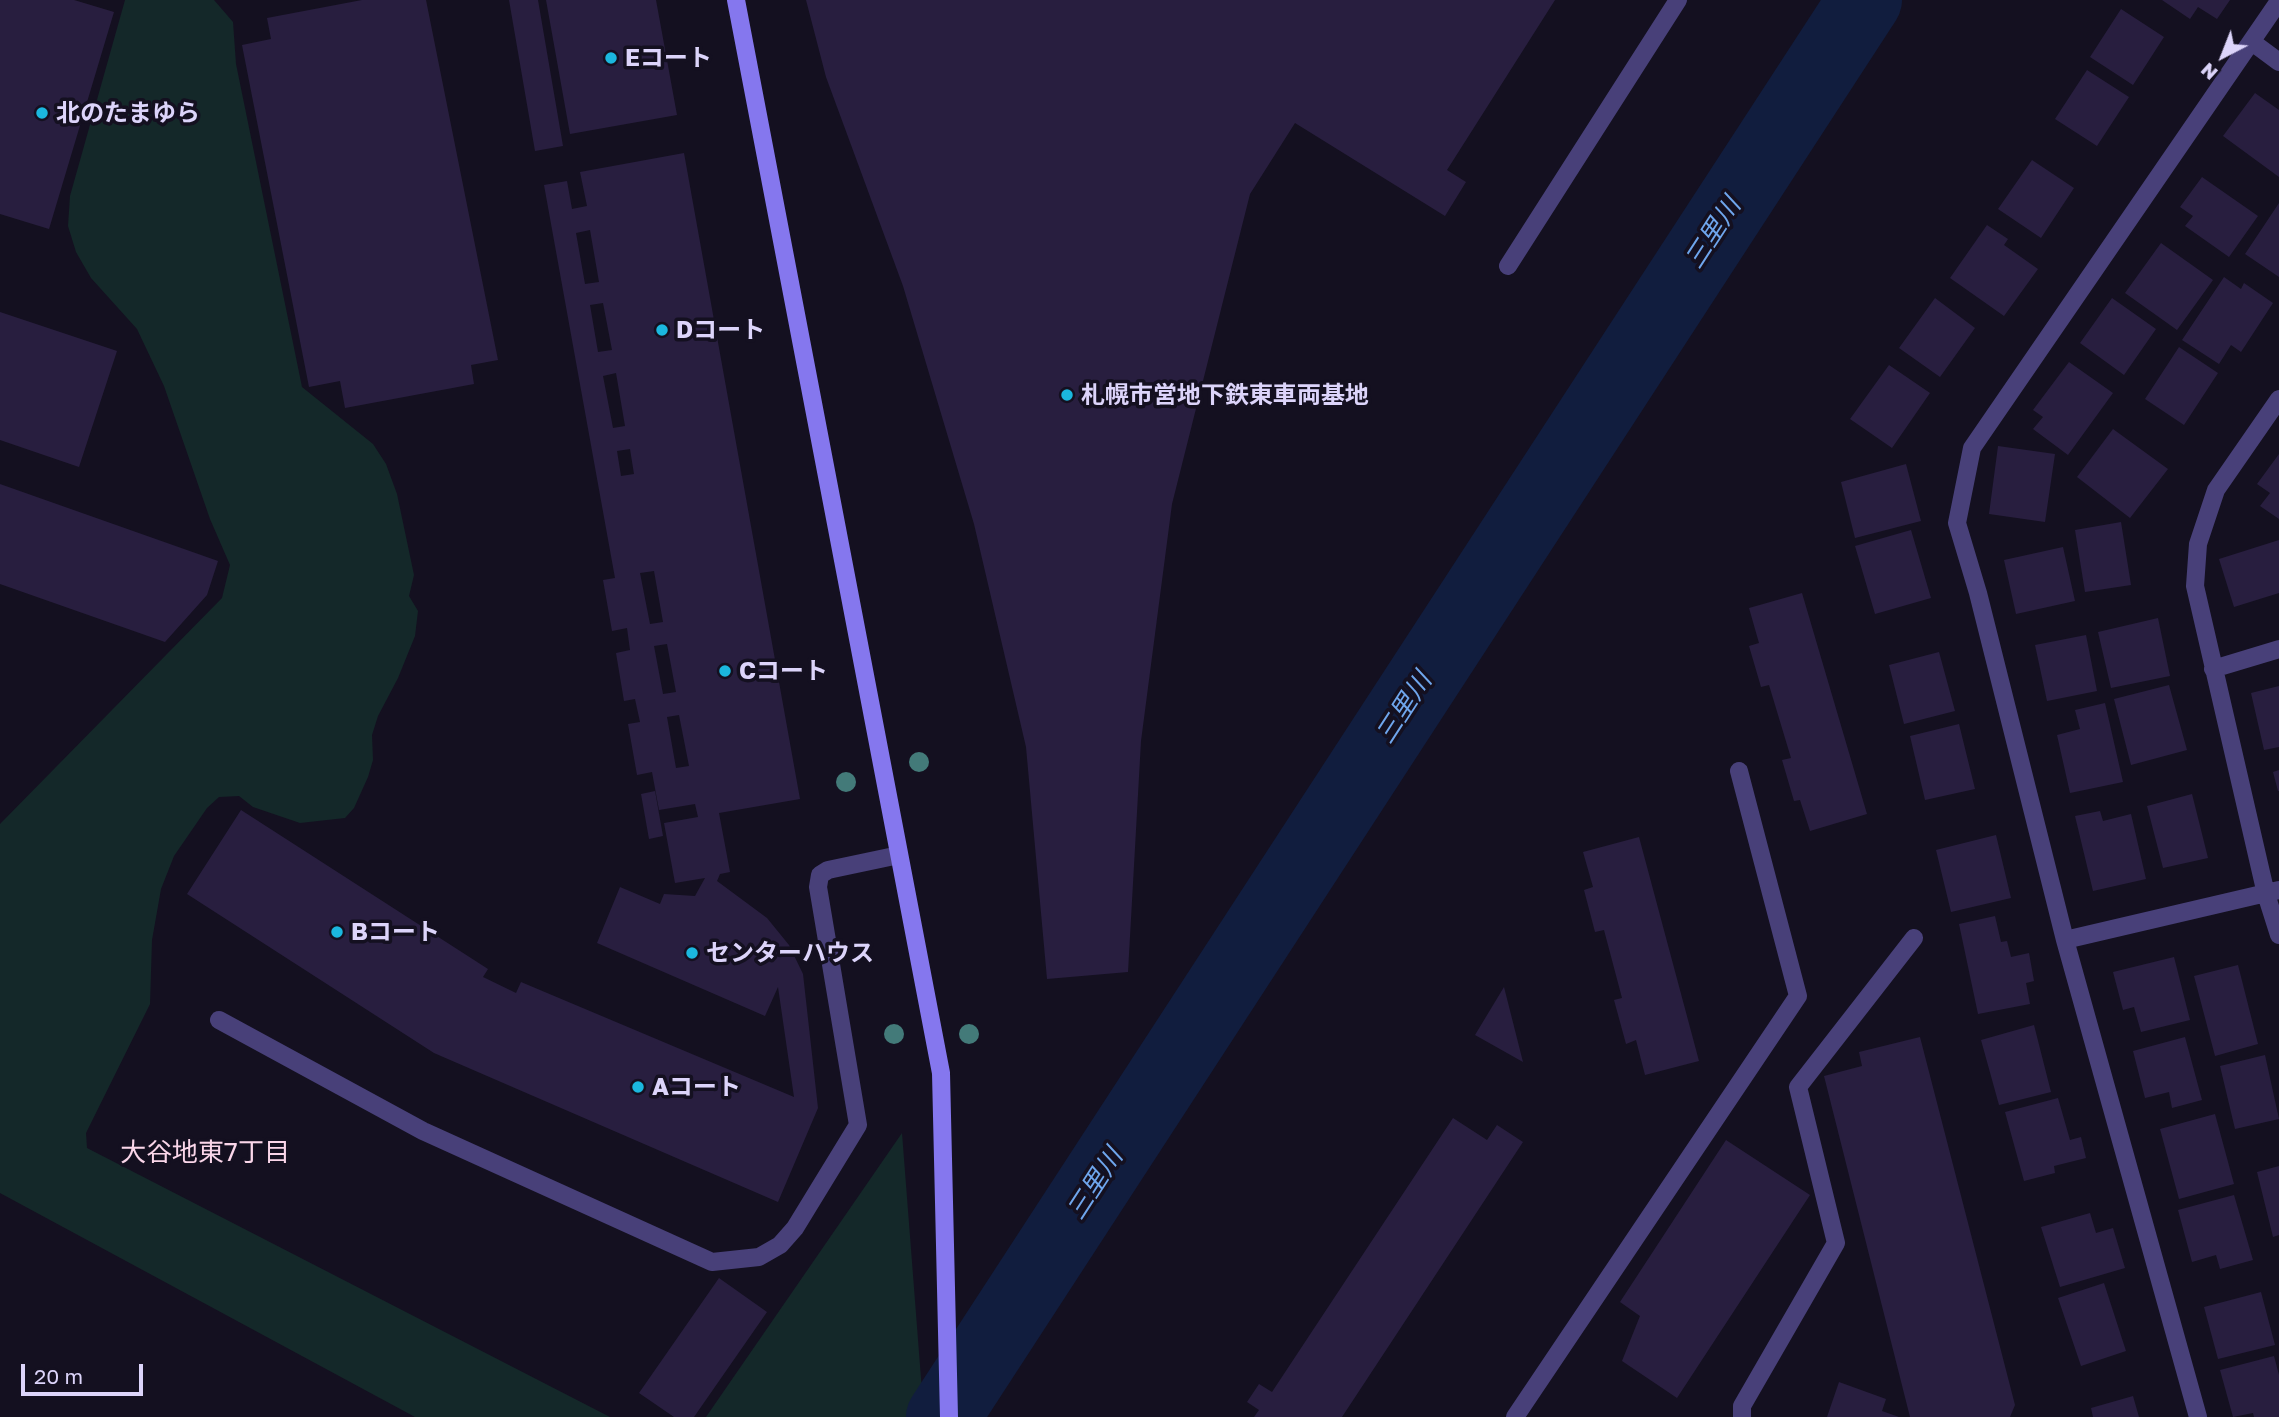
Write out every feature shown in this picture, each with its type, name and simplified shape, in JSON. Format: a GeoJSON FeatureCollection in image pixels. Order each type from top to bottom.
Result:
{"type":"FeatureCollection","features":[{"type":"Feature","properties":{"kind":"street"},"geometry":{"type":"LineString","coordinates":[[736,0],[941,1073],[949,1417]]}},
{"type":"Feature","properties":{"kind":"street"},"geometry":{"type":"LineString","coordinates":[[1508,266],[1678,0]]}},
{"type":"Feature","properties":{"kind":"street"},"geometry":{"type":"LineString","coordinates":[[2198,1417],[2065,940],[1978,593],[1957,523],[1972,448],[2279,2]]}},
{"type":"Feature","properties":{"kind":"street"},"geometry":{"type":"LineString","coordinates":[[2252,42],[2279,62]]}},
{"type":"Feature","properties":{"kind":"street"},"geometry":{"type":"LineString","coordinates":[[2279,399],[2216,490],[2198,544],[2195,586],[2213,669],[2273,892],[2279,935]]}},
{"type":"Feature","properties":{"kind":"street"},"geometry":{"type":"LineString","coordinates":[[2213,669],[2279,649]]}},
{"type":"Feature","properties":{"kind":"street"},"geometry":{"type":"LineString","coordinates":[[1516,1417],[1798,996],[1739,771]]}},
{"type":"Feature","properties":{"kind":"street"},"geometry":{"type":"LineString","coordinates":[[219,1020],[423,1131],[712,1262],[759,1257],[780,1245],[795,1228],[858,1125],[818,887],[820,875],[828,870],[899,855]]}},
{"type":"Feature","properties":{"kind":"street"},"geometry":{"type":"LineString","coordinates":[[2065,940],[2273,892]]}},
{"type":"Feature","properties":{"kind":"street"},"geometry":{"type":"LineString","coordinates":[[1742,1417],[1742,1406],[1836,1243],[1798,1087],[1914,939]]}},
{"type":"Feature","properties":{"kind":"green space"},"geometry":{"type":"Polygon","coordinates":[[[125,0],[214,0],[233,22],[236,64],[302,387],[373,444],[386,464],[397,494],[414,575],[409,596],[418,611],[415,636],[372,735],[373,760],[368,777],[354,808],[345,818],[300,823],[253,807],[239,796],[219,797],[207,808],[174,856],[161,889],[152,940],[150,1004],[86,1133],[87,1148],[610,1417],[415,1417],[0,1193],[0,824],[222,598],[230,565],[210,519],[164,386],[137,329],[91,278],[76,252],[68,226],[70,196],[125,0]]]}},
{"type":"Feature","properties":{"kind":"green space"},"geometry":{"type":"Polygon","coordinates":[[[902,1133],[924,1417],[706,1417],[902,1133]]]}},
{"type":"Feature","properties":{"kind":"building","name":"北のたまゆら"},"geometry":{"type":"Polygon","coordinates":[[[0,0],[74,0],[114,12],[49,229],[0,214],[0,0]]]}},
{"type":"Feature","properties":{"kind":"building"},"geometry":{"type":"Polygon","coordinates":[[[362,0],[426,0],[498,360],[471,365],[474,384],[345,408],[340,381],[309,387],[242,45],[271,39],[267,18],[362,0]]]}},
{"type":"Feature","properties":{"kind":"building"},"geometry":{"type":"Polygon","coordinates":[[[509,0],[538,0],[563,146],[535,151],[509,0]]]}},
{"type":"Feature","properties":{"kind":"building","name":"Eコート"},"geometry":{"type":"Polygon","coordinates":[[[546,0],[656,0],[677,115],[570,134],[546,0]]]}},
{"type":"Feature","properties":{"kind":"building","name":"札幌市営地下鉄東車両基地"},"geometry":{"type":"Polygon","coordinates":[[[806,0],[1555,0],[1447,170],[1466,182],[1445,216],[1295,123],[1250,194],[1172,504],[1141,741],[1128,972],[1047,979],[1026,747],[974,524],[903,286],[826,77],[806,0]]]}},
{"type":"Feature","properties":{"kind":"building"},"geometry":{"type":"Polygon","coordinates":[[[2162,0],[2230,0],[2217,19],[2198,7],[2190,19],[2162,0]]]}},
{"type":"Feature","properties":{"kind":"building"},"geometry":{"type":"Polygon","coordinates":[[[2121,9],[2164,37],[2133,85],[2090,57],[2121,9]]]}},
{"type":"Feature","properties":{"kind":"building"},"geometry":{"type":"Polygon","coordinates":[[[2087,70],[2129,97],[2097,146],[2055,119],[2087,70]]]}},
{"type":"Feature","properties":{"kind":"building"},"geometry":{"type":"Polygon","coordinates":[[[2255,93],[2279,110],[2279,177],[2223,136],[2255,93]]]}},
{"type":"Feature","properties":{"kind":"building"},"geometry":{"type":"Polygon","coordinates":[[[684,153],[800,799],[719,813],[730,872],[720,874],[717,881],[767,918],[789,945],[803,974],[818,1108],[778,1202],[434,1053],[187,894],[241,810],[488,969],[483,977],[516,993],[521,982],[794,1097],[778,987],[765,1016],[597,943],[620,887],[660,904],[664,894],[695,896],[705,878],[675,883],[664,823],[698,817],[695,804],[659,810],[652,772],[637,775],[628,724],[640,722],[635,699],[624,701],[616,653],[630,650],[627,628],[612,631],[603,580],[615,578],[544,185],[567,181],[572,209],[587,206],[580,172],[684,153]],[[590,230],[576,233],[585,284],[599,282],[590,230]],[[603,303],[590,305],[598,352],[612,350],[603,303]],[[616,373],[603,376],[613,428],[625,426],[616,373]],[[630,449],[617,451],[621,476],[634,474],[630,449]],[[654,571],[640,573],[650,624],[663,622],[654,571]],[[667,644],[654,646],[663,694],[676,692],[667,644]],[[679,715],[667,717],[676,768],[689,766],[679,715]]]}},
{"type":"Feature","properties":{"kind":"building"},"geometry":{"type":"Polygon","coordinates":[[[2032,160],[2074,188],[2041,238],[1998,209],[2032,160]]]}},
{"type":"Feature","properties":{"kind":"building"},"geometry":{"type":"Polygon","coordinates":[[[2202,177],[2258,216],[2229,257],[2185,226],[2193,216],[2180,207],[2202,177]]]}},
{"type":"Feature","properties":{"kind":"building"},"geometry":{"type":"Polygon","coordinates":[[[2279,203],[2279,277],[2245,254],[2279,203]]]}},
{"type":"Feature","properties":{"kind":"building"},"geometry":{"type":"Polygon","coordinates":[[[1987,225],[2008,239],[2004,245],[2038,269],[2004,316],[1950,278],[1987,225]]]}},
{"type":"Feature","properties":{"kind":"building"},"geometry":{"type":"Polygon","coordinates":[[[2161,243],[2213,280],[2177,330],[2125,293],[2161,243]]]}},
{"type":"Feature","properties":{"kind":"building"},"geometry":{"type":"Polygon","coordinates":[[[2224,277],[2241,289],[2244,283],[2273,303],[2241,352],[2231,345],[2219,364],[2182,340],[2224,277]]]}},
{"type":"Feature","properties":{"kind":"building"},"geometry":{"type":"Polygon","coordinates":[[[1935,298],[1975,328],[1940,377],[1899,348],[1935,298]]]}},
{"type":"Feature","properties":{"kind":"building"},"geometry":{"type":"Polygon","coordinates":[[[2112,298],[2156,329],[2124,375],[2080,343],[2112,298]]]}},
{"type":"Feature","properties":{"kind":"building"},"geometry":{"type":"Polygon","coordinates":[[[0,312],[117,351],[79,467],[0,440],[0,312]]]}},
{"type":"Feature","properties":{"kind":"building"},"geometry":{"type":"Polygon","coordinates":[[[2179,347],[2218,373],[2184,425],[2145,399],[2179,347]]]}},
{"type":"Feature","properties":{"kind":"building"},"geometry":{"type":"Polygon","coordinates":[[[2069,362],[2113,393],[2068,455],[2033,429],[2043,417],[2033,410],[2069,362]]]}},
{"type":"Feature","properties":{"kind":"building"},"geometry":{"type":"Polygon","coordinates":[[[1889,365],[1930,393],[1892,448],[1850,419],[1889,365]]]}},
{"type":"Feature","properties":{"kind":"building"},"geometry":{"type":"Polygon","coordinates":[[[2113,429],[2168,469],[2130,518],[2077,477],[2113,429]]]}},
{"type":"Feature","properties":{"kind":"building"},"geometry":{"type":"Polygon","coordinates":[[[1998,446],[2055,454],[2045,522],[1989,514],[1998,446]]]}},
{"type":"Feature","properties":{"kind":"building"},"geometry":{"type":"Polygon","coordinates":[[[2279,454],[2279,519],[2260,506],[2270,493],[2257,484],[2279,454]]]}},
{"type":"Feature","properties":{"kind":"building"},"geometry":{"type":"Polygon","coordinates":[[[1906,464],[1921,521],[1855,538],[1841,482],[1906,464]]]}},
{"type":"Feature","properties":{"kind":"building"},"geometry":{"type":"Polygon","coordinates":[[[0,484],[218,561],[207,595],[165,642],[0,584],[0,484]]]}},
{"type":"Feature","properties":{"kind":"building"},"geometry":{"type":"Polygon","coordinates":[[[2121,522],[2131,585],[2085,592],[2075,530],[2121,522]]]}},
{"type":"Feature","properties":{"kind":"building"},"geometry":{"type":"Polygon","coordinates":[[[1911,530],[1931,598],[1875,614],[1855,546],[1911,530]]]}},
{"type":"Feature","properties":{"kind":"building"},"geometry":{"type":"Polygon","coordinates":[[[2279,540],[2279,593],[2234,607],[2219,559],[2279,540]]]}},
{"type":"Feature","properties":{"kind":"building"},"geometry":{"type":"Polygon","coordinates":[[[2063,547],[2075,601],[2016,614],[2004,560],[2063,547]]]}},
{"type":"Feature","properties":{"kind":"building"},"geometry":{"type":"Polygon","coordinates":[[[1802,593],[1867,814],[1810,831],[1800,800],[1794,801],[1782,760],[1791,758],[1769,685],[1761,687],[1749,646],[1759,643],[1749,608],[1802,593]]]}},
{"type":"Feature","properties":{"kind":"building"},"geometry":{"type":"Polygon","coordinates":[[[2158,618],[2170,676],[2111,688],[2098,632],[2158,618]]]}},
{"type":"Feature","properties":{"kind":"building"},"geometry":{"type":"Polygon","coordinates":[[[2086,635],[2097,691],[2047,701],[2035,645],[2086,635]]]}},
{"type":"Feature","properties":{"kind":"building"},"geometry":{"type":"Polygon","coordinates":[[[1939,652],[1955,711],[1904,724],[1889,665],[1939,652]]]}},
{"type":"Feature","properties":{"kind":"building"},"geometry":{"type":"Polygon","coordinates":[[[2169,685],[2187,750],[2131,765],[2114,699],[2169,685]]]}},
{"type":"Feature","properties":{"kind":"building"},"geometry":{"type":"Polygon","coordinates":[[[2279,686],[2279,747],[2264,750],[2251,693],[2279,686]]]}},
{"type":"Feature","properties":{"kind":"building"},"geometry":{"type":"Polygon","coordinates":[[[2105,703],[2123,782],[2070,793],[2057,735],[2080,729],[2075,710],[2105,703]]]}},
{"type":"Feature","properties":{"kind":"building"},"geometry":{"type":"Polygon","coordinates":[[[1959,724],[1975,789],[1925,800],[1910,736],[1959,724]]]}},
{"type":"Feature","properties":{"kind":"building"},"geometry":{"type":"Polygon","coordinates":[[[2279,770],[2279,791],[2278,791],[2273,772],[2279,770]]]}},
{"type":"Feature","properties":{"kind":"building"},"geometry":{"type":"Polygon","coordinates":[[[655,791],[663,836],[649,839],[641,794],[655,791]]]}},
{"type":"Feature","properties":{"kind":"building"},"geometry":{"type":"Polygon","coordinates":[[[2192,794],[2208,858],[2163,868],[2147,806],[2192,794]]]}},
{"type":"Feature","properties":{"kind":"building"},"geometry":{"type":"Polygon","coordinates":[[[2100,811],[2103,821],[2131,814],[2146,879],[2093,891],[2075,816],[2100,811]]]}},
{"type":"Feature","properties":{"kind":"building"},"geometry":{"type":"Polygon","coordinates":[[[1996,835],[2011,898],[1951,912],[1936,850],[1996,835]]]}},
{"type":"Feature","properties":{"kind":"building"},"geometry":{"type":"Polygon","coordinates":[[[1639,837],[1699,1061],[1645,1075],[1636,1040],[1626,1044],[1614,1000],[1622,998],[1604,930],[1595,932],[1584,890],[1593,887],[1583,852],[1639,837]]]}},
{"type":"Feature","properties":{"kind":"building"},"geometry":{"type":"Polygon","coordinates":[[[1995,916],[2001,942],[2007,941],[2011,957],[2029,953],[2034,981],[2026,983],[2030,1004],[1978,1014],[1959,924],[1995,916]]]}},
{"type":"Feature","properties":{"kind":"building"},"geometry":{"type":"Polygon","coordinates":[[[2174,957],[2190,1020],[2141,1032],[2134,1007],[2123,1010],[2113,972],[2174,957]]]}},
{"type":"Feature","properties":{"kind":"building"},"geometry":{"type":"Polygon","coordinates":[[[2238,965],[2258,1044],[2215,1056],[2194,976],[2238,965]]]}},
{"type":"Feature","properties":{"kind":"building"},"geometry":{"type":"Polygon","coordinates":[[[1504,987],[1523,1062],[1475,1035],[1504,987]]]}},
{"type":"Feature","properties":{"kind":"building"},"geometry":{"type":"Polygon","coordinates":[[[2034,1025],[2051,1092],[1999,1105],[1981,1040],[2034,1025]]]}},
{"type":"Feature","properties":{"kind":"building"},"geometry":{"type":"Polygon","coordinates":[[[1920,1037],[2015,1405],[2010,1417],[1910,1417],[1824,1076],[1862,1066],[1859,1052],[1920,1037]]]}},
{"type":"Feature","properties":{"kind":"building"},"geometry":{"type":"Polygon","coordinates":[[[2185,1037],[2202,1100],[2172,1108],[2169,1092],[2145,1098],[2133,1051],[2185,1037]]]}},
{"type":"Feature","properties":{"kind":"building"},"geometry":{"type":"Polygon","coordinates":[[[2265,1055],[2279,1119],[2235,1129],[2220,1066],[2265,1055]]]}},
{"type":"Feature","properties":{"kind":"building"},"geometry":{"type":"Polygon","coordinates":[[[2058,1098],[2070,1140],[2081,1137],[2086,1158],[2054,1166],[2055,1173],[2024,1181],[2005,1112],[2058,1098]]]}},
{"type":"Feature","properties":{"kind":"building"},"geometry":{"type":"Polygon","coordinates":[[[2215,1114],[2234,1184],[2179,1199],[2160,1129],[2215,1114]]]}},
{"type":"Feature","properties":{"kind":"building"},"geometry":{"type":"Polygon","coordinates":[[[1453,1118],[1487,1140],[1497,1125],[1523,1142],[1342,1417],[1254,1417],[1259,1410],[1247,1402],[1259,1384],[1272,1392],[1453,1118]]]}},
{"type":"Feature","properties":{"kind":"building"},"geometry":{"type":"Polygon","coordinates":[[[1726,1140],[1810,1195],[1677,1398],[1622,1361],[1640,1316],[1620,1302],[1726,1140]]]}},
{"type":"Feature","properties":{"kind":"building"},"geometry":{"type":"Polygon","coordinates":[[[2279,1166],[2279,1235],[2273,1237],[2257,1172],[2279,1166]]]}},
{"type":"Feature","properties":{"kind":"building"},"geometry":{"type":"Polygon","coordinates":[[[2234,1195],[2253,1260],[2220,1269],[2216,1255],[2192,1262],[2178,1210],[2234,1195]]]}},
{"type":"Feature","properties":{"kind":"building"},"geometry":{"type":"Polygon","coordinates":[[[2090,1213],[2096,1233],[2113,1228],[2125,1268],[2060,1287],[2041,1227],[2090,1213]]]}},
{"type":"Feature","properties":{"kind":"building"},"geometry":{"type":"Polygon","coordinates":[[[719,1278],[767,1312],[694,1417],[674,1417],[639,1393],[719,1278]]]}},
{"type":"Feature","properties":{"kind":"building"},"geometry":{"type":"Polygon","coordinates":[[[2104,1283],[2126,1351],[2081,1366],[2058,1298],[2104,1283]]]}},
{"type":"Feature","properties":{"kind":"building"},"geometry":{"type":"Polygon","coordinates":[[[2261,1292],[2275,1345],[2218,1359],[2204,1307],[2261,1292]]]}},
{"type":"Feature","properties":{"kind":"building"},"geometry":{"type":"Polygon","coordinates":[[[2274,1356],[2279,1375],[2279,1417],[2254,1417],[2253,1413],[2233,1417],[2220,1370],[2274,1356]]]}},
{"type":"Feature","properties":{"kind":"building"},"geometry":{"type":"Polygon","coordinates":[[[1839,1382],[1886,1399],[1882,1411],[1899,1417],[1827,1417],[1839,1382]]]}},
{"type":"Feature","properties":{"kind":"building"},"geometry":{"type":"Polygon","coordinates":[[[2133,1396],[2139,1417],[2093,1417],[2091,1408],[2133,1396]]]}},
{"type":"Feature","properties":{"kind":"waterway","name":"三里川"},"geometry":{"type":"LineString","coordinates":[[943,1417],[1865,0]]}},
{"type":"Feature","properties":{"kind":"place","name":"Eコート"},"geometry":{"type":"Point","coordinates":[611,58]}},
{"type":"Feature","properties":{"kind":"place","name":"北のたまゆら"},"geometry":{"type":"Point","coordinates":[42,113]}},
{"type":"Feature","properties":{"kind":"place","name":"Dコート"},"geometry":{"type":"Point","coordinates":[662,330]}},
{"type":"Feature","properties":{"kind":"place","name":"札幌市営地下鉄東車両基地"},"geometry":{"type":"Point","coordinates":[1067,395]}},
{"type":"Feature","properties":{"kind":"place","name":"Cコート"},"geometry":{"type":"Point","coordinates":[725,671]}},
{"type":"Feature","properties":{"kind":"place","name":"Bコート"},"geometry":{"type":"Point","coordinates":[337,932]}},
{"type":"Feature","properties":{"kind":"place","name":"センターハウス"},"geometry":{"type":"Point","coordinates":[692,953]}},
{"type":"Feature","properties":{"kind":"place","name":"Aコート"},"geometry":{"type":"Point","coordinates":[638,1087]}},
{"type":"Feature","properties":{"kind":"district","name":"大谷地東7丁目"},"geometry":{"type":"Point","coordinates":[205,1153]}}]}
